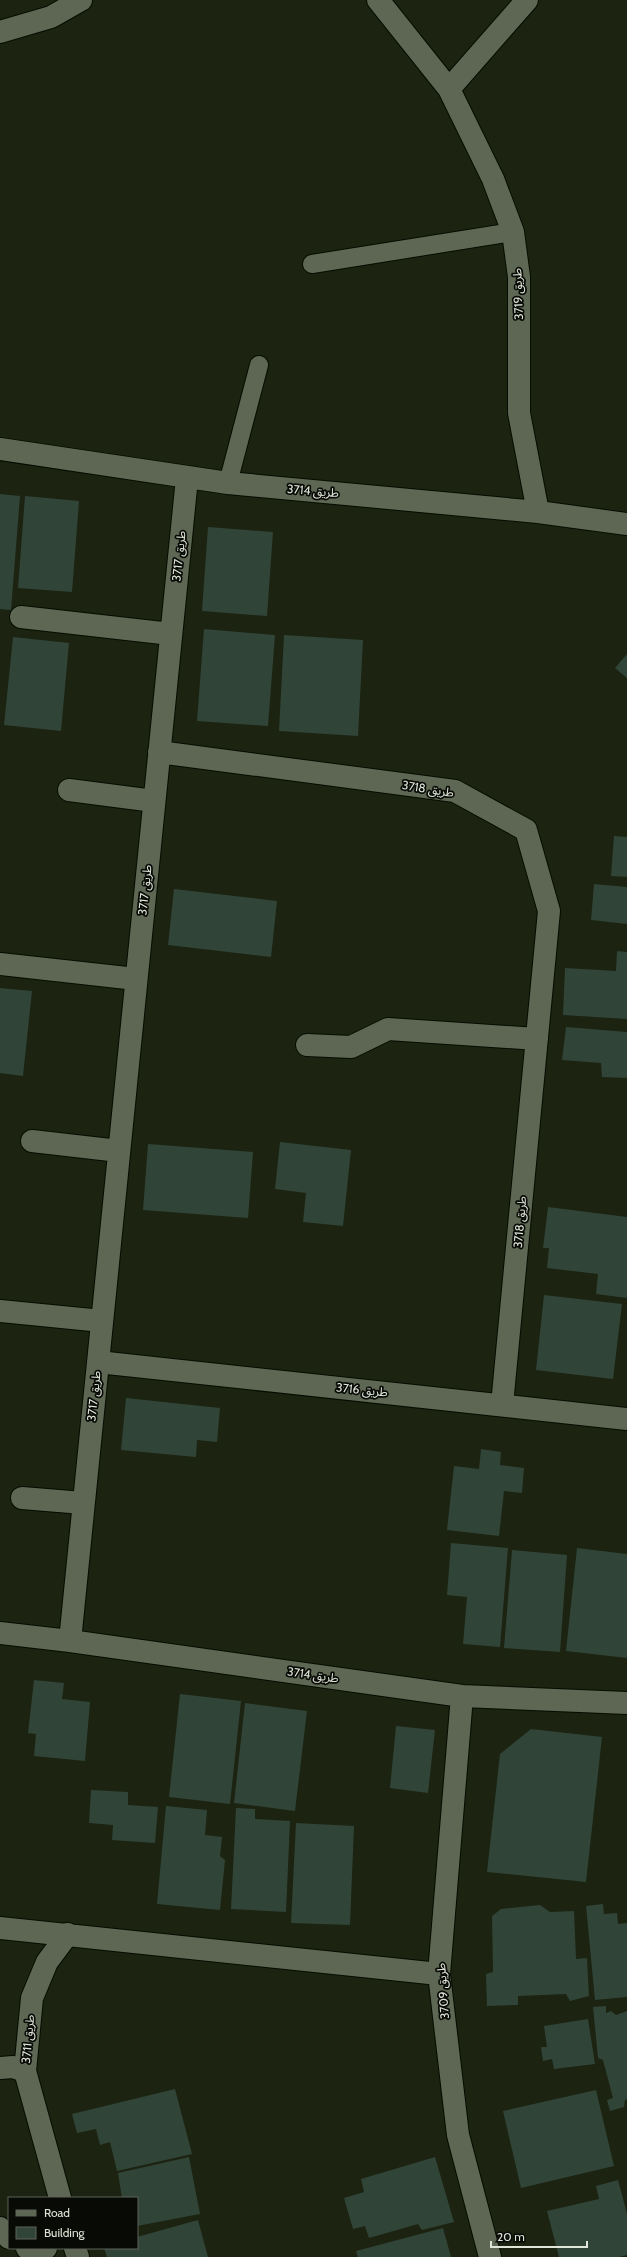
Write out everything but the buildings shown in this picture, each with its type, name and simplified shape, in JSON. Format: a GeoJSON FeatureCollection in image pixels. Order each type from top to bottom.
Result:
{"type":"FeatureCollection","features":[{"type":"Feature","properties":{"kind":"street"},"geometry":{"type":"LineString","coordinates":[[0,32],[51,17],[81,0]]}},
{"type":"Feature","properties":{"kind":"street","name":"طريق 3719"},"geometry":{"type":"LineString","coordinates":[[378,0],[449,89],[493,180],[513,232],[519,277],[519,413],[538,512]]}},
{"type":"Feature","properties":{"kind":"street"},"geometry":{"type":"LineString","coordinates":[[449,89],[527,0]]}},
{"type":"Feature","properties":{"kind":"street","name":"طريق 3714"},"geometry":{"type":"LineString","coordinates":[[0,449],[228,483],[538,512],[627,524]]}},
{"type":"Feature","properties":{"kind":"street","name":"طريق 3717"},"geometry":{"type":"LineString","coordinates":[[70,1641],[187,478]]}},
{"type":"Feature","properties":{"kind":"street"},"geometry":{"type":"LineString","coordinates":[[20,617],[171,634]]}},
{"type":"Feature","properties":{"kind":"street","name":"طريق 3718"},"geometry":{"type":"LineString","coordinates":[[159,752],[455,791],[526,830],[549,911],[502,1405]]}},
{"type":"Feature","properties":{"kind":"street"},"geometry":{"type":"LineString","coordinates":[[69,790],[154,801]]}},
{"type":"Feature","properties":{"kind":"street"},"geometry":{"type":"LineString","coordinates":[[0,964],[136,979]]}},
{"type":"Feature","properties":{"kind":"street"},"geometry":{"type":"LineString","coordinates":[[307,1045],[351,1047],[388,1029],[537,1039]]}},
{"type":"Feature","properties":{"kind":"street"},"geometry":{"type":"LineString","coordinates":[[32,1141],[119,1151]]}},
{"type":"Feature","properties":{"kind":"street"},"geometry":{"type":"LineString","coordinates":[[0,1311],[102,1321]]}},
{"type":"Feature","properties":{"kind":"street","name":"طريق 3716"},"geometry":{"type":"LineString","coordinates":[[98,1362],[627,1419]]}},
{"type":"Feature","properties":{"kind":"street"},"geometry":{"type":"LineString","coordinates":[[22,1498],[83,1503]]}},
{"type":"Feature","properties":{"kind":"street","name":"طريق 3714"},"geometry":{"type":"LineString","coordinates":[[0,1633],[70,1641],[462,1696],[627,1703]]}},
{"type":"Feature","properties":{"kind":"street","name":"طريق 3709"},"geometry":{"type":"LineString","coordinates":[[462,1696],[439,1974],[458,2135],[490,2257]]}},
{"type":"Feature","properties":{"kind":"street"},"geometry":{"type":"LineString","coordinates":[[0,1928],[439,1974]]}},
{"type":"Feature","properties":{"kind":"street","name":"طريق 3711"},"geometry":{"type":"LineString","coordinates":[[60,2197],[25,2071],[32,1998],[47,1962],[68,1934]]}},
{"type":"Feature","properties":{"kind":"street"},"geometry":{"type":"LineString","coordinates":[[0,2068],[13,2067],[25,2071]]}},
{"type":"Feature","properties":{"kind":"street"},"geometry":{"type":"LineString","coordinates":[[0,2228],[8,2237]]}},
{"type":"Feature","properties":{"kind":"lane"},"geometry":{"type":"LineString","coordinates":[[312,264],[513,232]]}},
{"type":"Feature","properties":{"kind":"lane"},"geometry":{"type":"LineString","coordinates":[[228,483],[259,365]]}}]}
